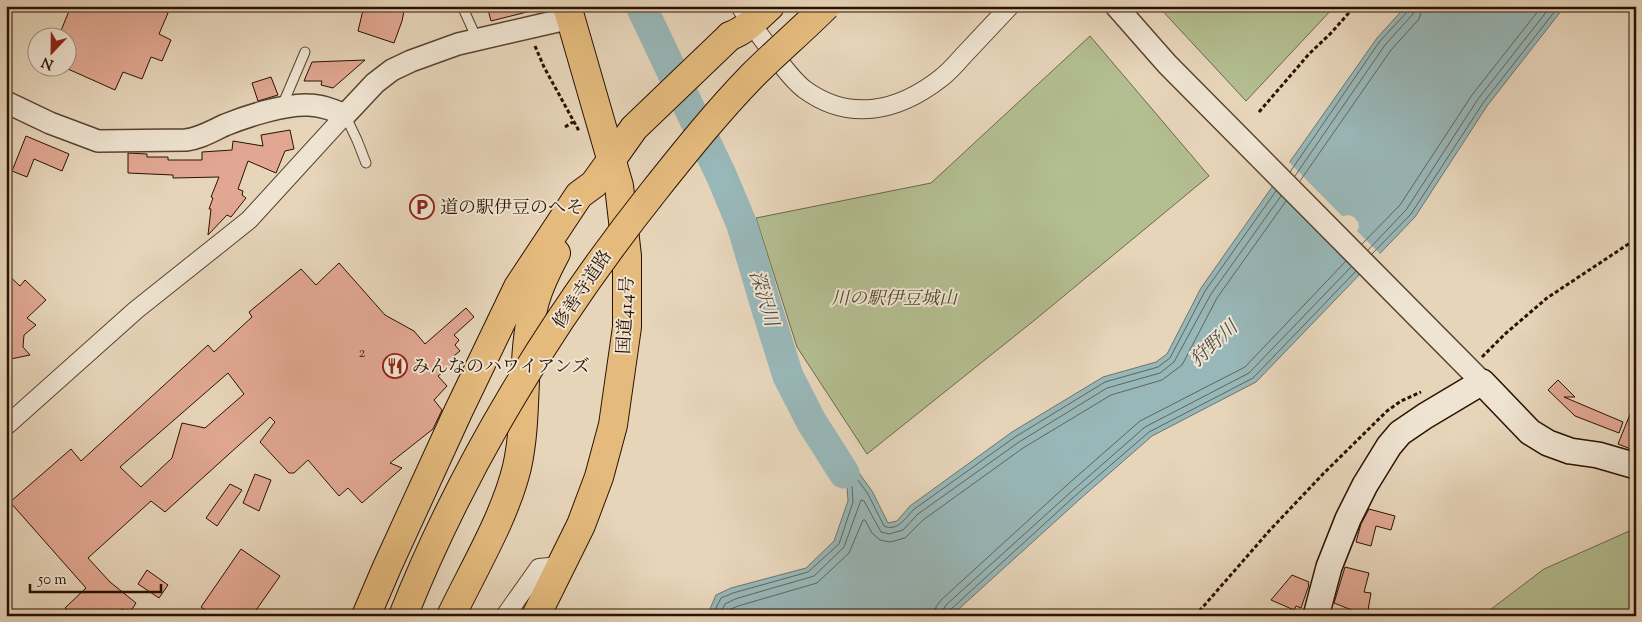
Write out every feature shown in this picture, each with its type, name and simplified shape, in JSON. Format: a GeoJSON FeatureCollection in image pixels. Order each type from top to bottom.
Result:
{"type":"FeatureCollection","features":[{"type":"Feature","properties":{"kind":"highway","name":"修善寺道路"},"geometry":{"type":"LineString","coordinates":[[403,616],[447,516],[502,413],[565,312],[599,262],[685,151],[752,76],[826,6]]}},
{"type":"Feature","properties":{"kind":"highway","name":"国道414号"},"geometry":{"type":"LineString","coordinates":[[536,616],[581,525],[599,477],[613,425],[627,327],[627,256],[622,202],[612,159],[569,12]]}},
{"type":"Feature","properties":{"kind":"highway"},"geometry":{"type":"LineString","coordinates":[[450,616],[503,510],[516,468],[522,436],[529,335],[535,302],[543,279],[556,253],[586,205],[594,184],[634,128],[748,15]]}},
{"type":"Feature","properties":{"kind":"highway"},"geometry":{"type":"LineString","coordinates":[[366,616],[450,429],[518,287],[578,195],[594,184]]}},
{"type":"Feature","properties":{"kind":"main road"},"geometry":{"type":"LineString","coordinates":[[1316,616],[1329,568],[1348,519],[1365,485],[1389,446],[1400,433],[1425,416],[1473,367],[1530,432],[1548,443],[1570,451],[1598,455],[1636,466]]}},
{"type":"Feature","properties":{"kind":"street"},"geometry":{"type":"LineString","coordinates":[[748,15],[791,75],[803,88],[835,105],[854,109],[870,109],[888,107],[905,101],[943,78],[1010,6]]}},
{"type":"Feature","properties":{"kind":"street"},"geometry":{"type":"LineString","coordinates":[[1116,6],[1167,64],[1473,367]]}},
{"type":"Feature","properties":{"kind":"street"},"geometry":{"type":"LineString","coordinates":[[6,426],[136,310],[249,220],[375,83],[392,70],[458,44],[569,12]]}},
{"type":"Feature","properties":{"kind":"street"},"geometry":{"type":"LineString","coordinates":[[6,102],[50,123],[98,141],[186,140],[199,138],[238,120],[281,108],[308,104],[329,108],[345,116]]}},
{"type":"Feature","properties":{"kind":"street"},"geometry":{"type":"LineString","coordinates":[[505,616],[539,568],[560,566]]}},
{"type":"Feature","properties":{"kind":"lane"},"geometry":{"type":"LineString","coordinates":[[462,6],[477,39]]}},
{"type":"Feature","properties":{"kind":"lane"},"geometry":{"type":"LineString","coordinates":[[281,108],[305,52]]}},
{"type":"Feature","properties":{"kind":"lane"},"geometry":{"type":"LineString","coordinates":[[345,116],[366,163]]}},
{"type":"Feature","properties":{"kind":"path"},"geometry":{"type":"LineString","coordinates":[[1258,112],[1309,54],[1332,33],[1355,6]]}},
{"type":"Feature","properties":{"kind":"path"},"geometry":{"type":"LineString","coordinates":[[544,67],[583,139]]}},
{"type":"Feature","properties":{"kind":"path"},"geometry":{"type":"LineString","coordinates":[[565,127],[573,122]]}},
{"type":"Feature","properties":{"kind":"path"},"geometry":{"type":"LineString","coordinates":[[1473,367],[1505,334],[1547,298],[1636,239]]}},
{"type":"Feature","properties":{"kind":"path"},"geometry":{"type":"LineString","coordinates":[[1195,616],[1270,530],[1387,411],[1401,401],[1428,389]]}},
{"type":"Feature","properties":{"kind":"green space"},"geometry":{"type":"Polygon","coordinates":[[[1158,6],[1335,6],[1246,101],[1158,6]]]}},
{"type":"Feature","properties":{"kind":"green space","name":"川の駅伊豆城山"},"geometry":{"type":"Polygon","coordinates":[[[1090,36],[1209,176],[1036,319],[867,454],[797,347],[756,218],[931,183],[1090,36]]]}},
{"type":"Feature","properties":{"kind":"green space"},"geometry":{"type":"Polygon","coordinates":[[[1636,528],[1636,616],[1482,616],[1544,569],[1636,528]]]}},
{"type":"Feature","properties":{"kind":"water","name":"狩野川"},"geometry":{"type":"Polygon","coordinates":[[[1406,6],[1565,6],[1487,106],[1415,217],[1256,382],[1152,436],[951,616],[707,616],[716,595],[731,588],[806,568],[834,541],[848,501],[847,486],[816,444],[827,429],[872,491],[888,523],[897,521],[910,506],[1012,432],[1103,377],[1156,362],[1167,354],[1201,288],[1377,38],[1406,6]]]}},
{"type":"Feature","properties":{"kind":"pier"},"geometry":{"type":"Polygon","coordinates":[[[1288,161],[1342,216],[1349,215],[1354,217],[1358,222],[1359,227],[1357,231],[1381,255],[1361,276],[1271,185],[1288,161]]]}},
{"type":"Feature","properties":{"kind":"building"},"geometry":{"type":"Polygon","coordinates":[[[71,6],[152,6],[168,13],[159,34],[171,40],[162,61],[151,57],[142,79],[123,72],[115,90],[78,73],[78,28],[62,28],[71,6]]]}},
{"type":"Feature","properties":{"kind":"building"},"geometry":{"type":"Polygon","coordinates":[[[364,6],[405,6],[394,43],[358,31],[364,6]]]}},
{"type":"Feature","properties":{"kind":"building"},"geometry":{"type":"Polygon","coordinates":[[[487,6],[530,6],[531,11],[491,21],[487,6]]]}},
{"type":"Feature","properties":{"kind":"building"},"geometry":{"type":"Polygon","coordinates":[[[365,60],[333,88],[321,85],[322,81],[304,81],[312,62],[365,60]]]}},
{"type":"Feature","properties":{"kind":"building"},"geometry":{"type":"Polygon","coordinates":[[[271,77],[278,95],[258,101],[252,83],[271,77]]]}},
{"type":"Feature","properties":{"kind":"building"},"geometry":{"type":"Polygon","coordinates":[[[290,130],[294,149],[285,151],[276,173],[248,161],[238,189],[243,191],[242,195],[246,198],[231,217],[227,215],[208,235],[211,209],[209,209],[213,198],[211,197],[219,177],[173,178],[173,175],[128,173],[128,153],[147,154],[147,157],[168,157],[168,160],[202,160],[202,152],[232,150],[233,141],[263,146],[261,135],[290,130]]]}},
{"type":"Feature","properties":{"kind":"building"},"geometry":{"type":"Polygon","coordinates":[[[26,136],[69,154],[62,171],[34,159],[27,177],[12,171],[26,136]]]}},
{"type":"Feature","properties":{"kind":"building"},"geometry":{"type":"Polygon","coordinates":[[[339,263],[385,315],[414,331],[425,344],[466,308],[474,317],[454,335],[459,340],[455,345],[460,351],[450,359],[453,364],[438,376],[447,386],[434,400],[442,410],[433,429],[390,463],[402,468],[362,503],[348,488],[339,496],[308,460],[294,473],[289,473],[260,442],[275,422],[270,417],[165,512],[151,501],[88,558],[110,582],[136,603],[129,614],[122,609],[115,616],[72,616],[65,608],[86,588],[10,502],[71,449],[81,461],[208,345],[214,352],[252,317],[249,312],[301,269],[316,285],[339,263]],[[228,373],[120,467],[141,487],[172,458],[182,423],[205,428],[244,394],[228,373]]]}},
{"type":"Feature","properties":{"kind":"building"},"geometry":{"type":"Polygon","coordinates":[[[6,273],[20,286],[25,280],[46,300],[27,318],[36,325],[24,335],[23,347],[30,355],[6,360],[6,273]]]}},
{"type":"Feature","properties":{"kind":"building"},"geometry":{"type":"Polygon","coordinates":[[[1558,380],[1575,397],[1564,397],[1623,422],[1619,433],[1575,416],[1548,390],[1558,380]]]}},
{"type":"Feature","properties":{"kind":"building"},"geometry":{"type":"Polygon","coordinates":[[[1636,402],[1636,451],[1618,444],[1636,402]]]}},
{"type":"Feature","properties":{"kind":"building"},"geometry":{"type":"Polygon","coordinates":[[[255,474],[271,480],[259,511],[243,503],[255,474]]]}},
{"type":"Feature","properties":{"kind":"building"},"geometry":{"type":"Polygon","coordinates":[[[230,484],[242,490],[217,526],[206,518],[230,484]]]}},
{"type":"Feature","properties":{"kind":"building"},"geometry":{"type":"Polygon","coordinates":[[[1369,509],[1395,516],[1391,530],[1376,526],[1371,546],[1356,542],[1361,524],[1369,509]]]}},
{"type":"Feature","properties":{"kind":"building"},"geometry":{"type":"Polygon","coordinates":[[[241,549],[280,576],[252,616],[214,616],[201,607],[241,549]]]}},
{"type":"Feature","properties":{"kind":"building"},"geometry":{"type":"Polygon","coordinates":[[[1345,567],[1369,573],[1364,592],[1371,593],[1367,616],[1334,603],[1345,567]]]}},
{"type":"Feature","properties":{"kind":"building"},"geometry":{"type":"Polygon","coordinates":[[[147,570],[168,585],[159,598],[138,584],[147,570]]]}},
{"type":"Feature","properties":{"kind":"building"},"geometry":{"type":"Polygon","coordinates":[[[1292,575],[1309,582],[1301,608],[1296,606],[1294,610],[1271,600],[1292,575]]]}},
{"type":"Feature","properties":{"kind":"waterway","name":"深沢川"},"geometry":{"type":"LineString","coordinates":[[641,6],[722,177],[742,225],[788,376],[811,421],[844,473]]}},
{"type":"Feature","properties":{"kind":"place","name":"道の駅伊豆のへそ"},"geometry":{"type":"Point","coordinates":[422,207]}},
{"type":"Feature","properties":{"kind":"place","name":"みんなのハワイアンズ"},"geometry":{"type":"Point","coordinates":[395,366]}}]}
